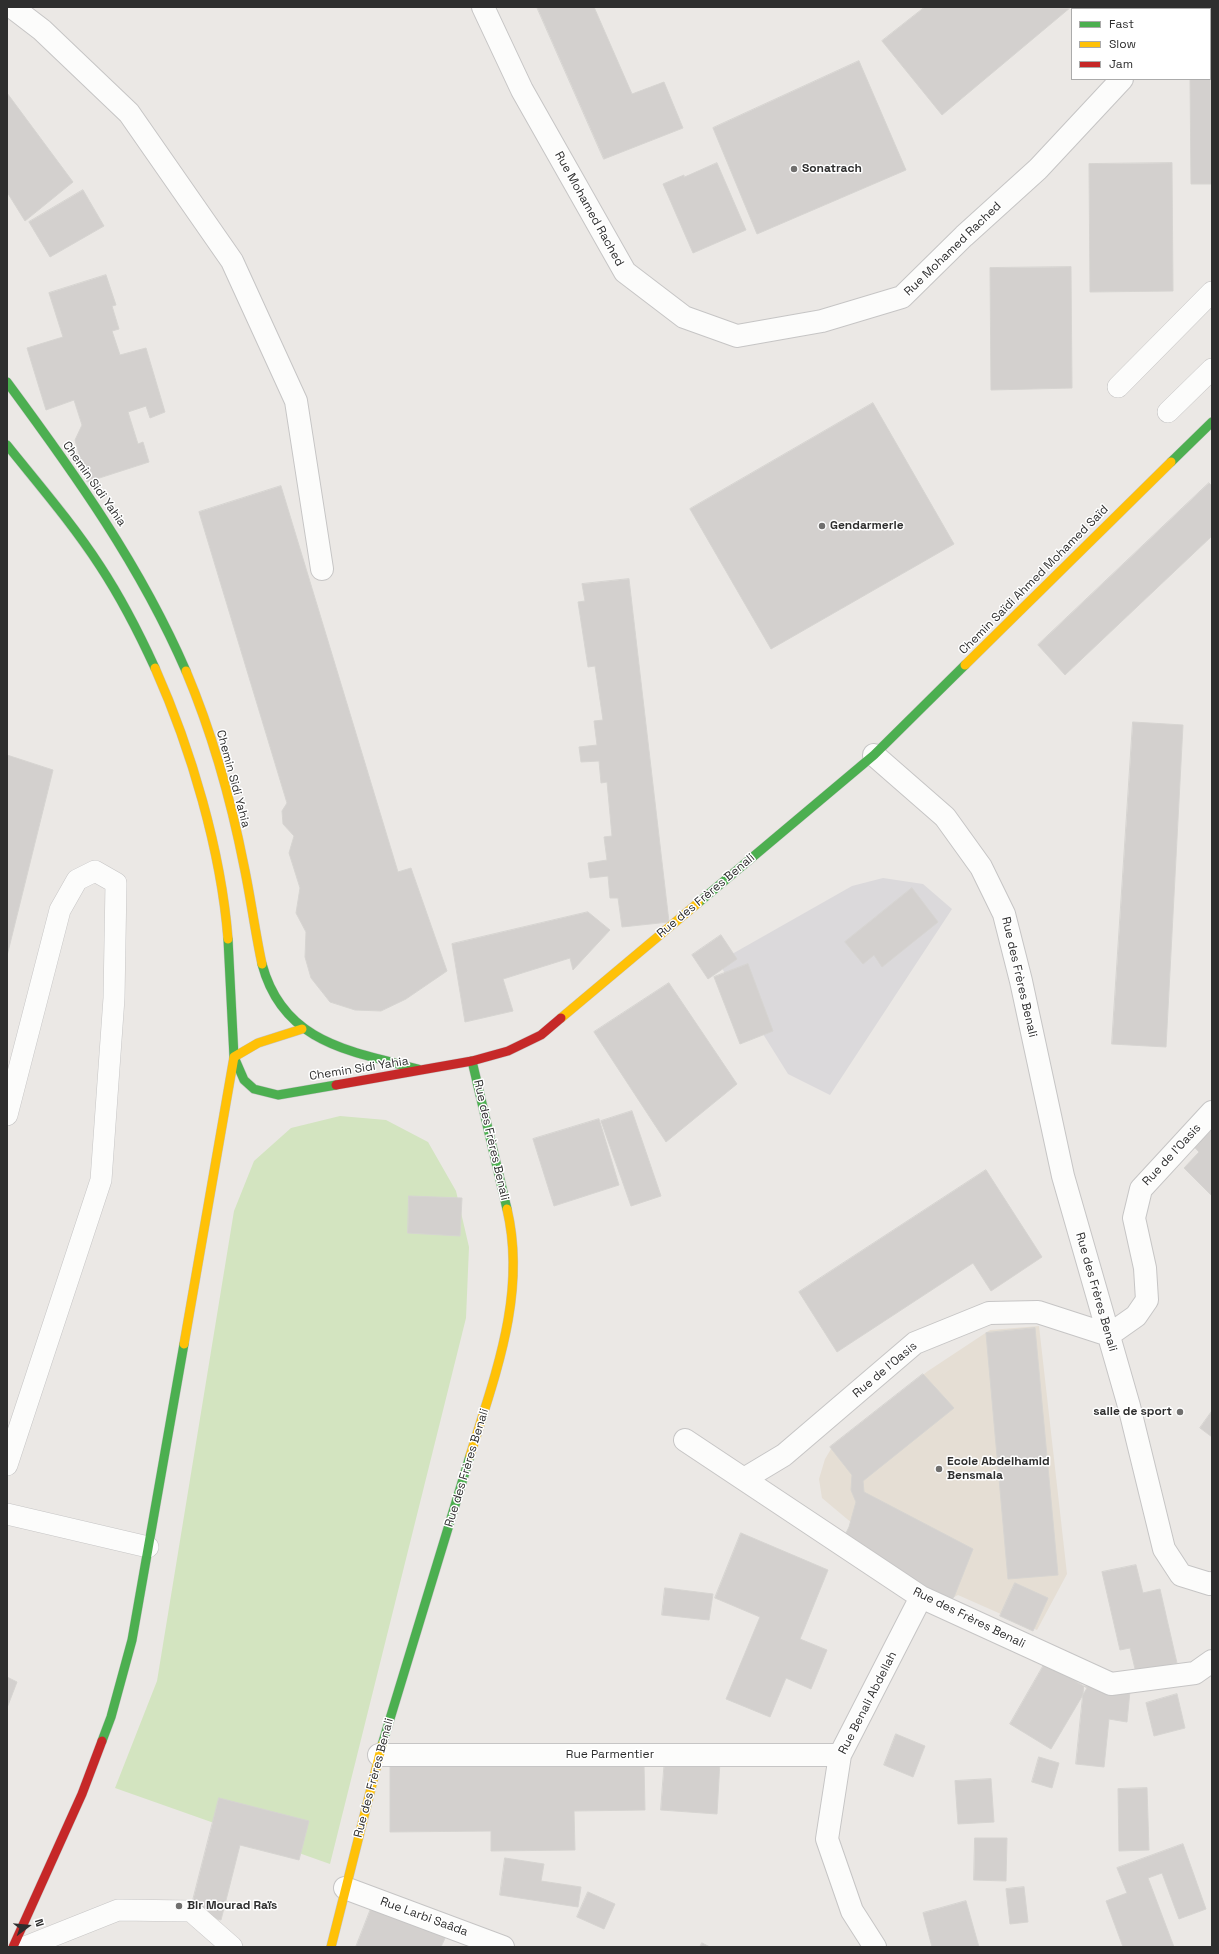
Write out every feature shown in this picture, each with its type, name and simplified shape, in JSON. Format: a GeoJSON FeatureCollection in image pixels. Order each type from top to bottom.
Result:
{"type":"FeatureCollection","features":[{"type":"Feature","properties":{"kind":"main road","name":"Chemin Sidi Yahia"},"geometry":{"type":"LineString","coordinates":[[7,382],[94,501],[151,598],[175,649],[197,701],[215,754],[243,863],[263,971],[272,993],[280,1006],[302,1029],[318,1039],[340,1047],[423,1070]]}},
{"type":"Feature","properties":{"kind":"main road","name":"Chemin Saïdi Ahmed Mohamed Saïd"},"geometry":{"type":"LineString","coordinates":[[874,755],[1212,422]]}},
{"type":"Feature","properties":{"kind":"main road","name":"Chemin Sidi Yahia"},"geometry":{"type":"LineString","coordinates":[[7,444],[69,522],[100,567],[128,613],[152,661],[173,710],[191,762],[223,891],[226,918],[234,1057],[237,1068],[243,1079],[251,1087],[263,1093],[278,1094],[423,1070]]}},
{"type":"Feature","properties":{"kind":"main road","name":"Rue des Frères Benali"},"geometry":{"type":"LineString","coordinates":[[331,1947],[379,1755],[501,1355],[513,1294],[512,1231],[472,1061],[508,1051],[541,1035],[874,755]]}},
{"type":"Feature","properties":{"kind":"main road"},"geometry":{"type":"LineString","coordinates":[[13,1947],[82,1794],[111,1717],[132,1640],[234,1057],[259,1041],[302,1029]]}},
{"type":"Feature","properties":{"kind":"main road"},"geometry":{"type":"LineString","coordinates":[[423,1070],[472,1061]]}},
{"type":"Feature","properties":{"kind":"street"},"geometry":{"type":"LineString","coordinates":[[12,7],[42,30],[129,113],[232,261],[296,402],[322,569]]}},
{"type":"Feature","properties":{"kind":"street","name":"Rue Mohamed Rached"},"geometry":{"type":"LineString","coordinates":[[483,7],[522,90],[625,272],[684,317],[737,336],[822,321],[902,298],[964,236],[1038,169],[1121,80]]}},
{"type":"Feature","properties":{"kind":"street","name":"Rue des Frères Benali"},"geometry":{"type":"LineString","coordinates":[[874,755],[945,817],[981,867],[1004,914],[1021,982],[1063,1176],[1129,1406],[1164,1549],[1181,1574],[1210,1584],[1212,1583]]}},
{"type":"Feature","properties":{"kind":"street","name":"Rue de l'Oasis"},"geometry":{"type":"LineString","coordinates":[[744,1479],[784,1456],[915,1343],[989,1313],[1038,1312],[1109,1335],[1136,1316],[1148,1300],[1145,1268],[1134,1218],[1141,1189],[1212,1112]]}},
{"type":"Feature","properties":{"kind":"street","name":"Rue des Frères Benali"},"geometry":{"type":"LineString","coordinates":[[685,1440],[921,1597],[1111,1684],[1195,1673],[1212,1661]]}},
{"type":"Feature","properties":{"kind":"street","name":"Rue Benali Abdellah"},"geometry":{"type":"LineString","coordinates":[[876,1947],[852,1911],[827,1839],[840,1755],[921,1597]]}},
{"type":"Feature","properties":{"kind":"street","name":"Rue Parmentier"},"geometry":{"type":"LineString","coordinates":[[379,1755],[840,1755]]}},
{"type":"Feature","properties":{"kind":"street","name":"Rue Larbi Saâda"},"geometry":{"type":"LineString","coordinates":[[345,1888],[503,1947]]}},
{"type":"Feature","properties":{"kind":"lane"},"geometry":{"type":"LineString","coordinates":[[1118,387],[1212,292]]}},
{"type":"Feature","properties":{"kind":"lane"},"geometry":{"type":"LineString","coordinates":[[1168,412],[1212,369]]}},
{"type":"Feature","properties":{"kind":"lane"},"geometry":{"type":"LineString","coordinates":[[7,1115],[60,910],[77,880],[95,871],[116,883],[114,998],[101,1180],[7,1465]]}},
{"type":"Feature","properties":{"kind":"lane"},"geometry":{"type":"LineString","coordinates":[[7,1514],[148,1547]]}},
{"type":"Feature","properties":{"kind":"lane"},"geometry":{"type":"LineString","coordinates":[[25,1947],[118,1910],[191,1911],[232,1947]]}},
{"type":"Feature","properties":{"kind":"shaded area"},"geometry":{"type":"Polygon","coordinates":[[[883,878],[923,884],[952,909],[830,1095],[788,1074],[718,962],[852,886],[883,878]]]}},
{"type":"Feature","properties":{"kind":"shaded area","name":"Ecole Abdelhamid Bensmaia"},"geometry":{"type":"Polygon","coordinates":[[[1039,1326],[1067,1574],[1037,1630],[958,1595],[954,1597],[845,1541],[853,1524],[822,1498],[819,1479],[825,1459],[834,1444],[928,1371],[990,1330],[1039,1326]]]}},
{"type":"Feature","properties":{"kind":"green space"},"geometry":{"type":"Polygon","coordinates":[[[340,1116],[386,1120],[428,1142],[456,1191],[469,1247],[466,1318],[330,1864],[115,1788],[157,1681],[234,1211],[254,1161],[291,1128],[340,1116]]]}},
{"type":"Feature","properties":{"kind":"building"},"geometry":{"type":"Polygon","coordinates":[[[537,7],[594,7],[632,94],[664,82],[683,128],[604,159],[537,7]]]}},
{"type":"Feature","properties":{"kind":"building"},"geometry":{"type":"Polygon","coordinates":[[[925,7],[1071,7],[942,115],[882,41],[925,7]]]}},
{"type":"Feature","properties":{"kind":"building"},"geometry":{"type":"Polygon","coordinates":[[[859,61],[906,170],[757,234],[713,128],[859,61]]]}},
{"type":"Feature","properties":{"kind":"building"},"geometry":{"type":"Polygon","coordinates":[[[1212,61],[1212,184],[1191,184],[1190,80],[1211,80],[1212,61]]]}},
{"type":"Feature","properties":{"kind":"building"},"geometry":{"type":"Polygon","coordinates":[[[7,93],[73,182],[25,221],[7,192],[7,93]]]}},
{"type":"Feature","properties":{"kind":"building"},"geometry":{"type":"Polygon","coordinates":[[[717,163],[746,230],[693,253],[663,184],[717,163]]]}},
{"type":"Feature","properties":{"kind":"building"},"geometry":{"type":"Polygon","coordinates":[[[1172,163],[1173,291],[1090,292],[1089,164],[1172,163]]]}},
{"type":"Feature","properties":{"kind":"building"},"geometry":{"type":"Polygon","coordinates":[[[83,190],[104,226],[50,257],[29,222],[83,190]]]}},
{"type":"Feature","properties":{"kind":"building"},"geometry":{"type":"Polygon","coordinates":[[[1071,267],[1072,388],[991,390],[990,268],[1071,267]]]}},
{"type":"Feature","properties":{"kind":"building"},"geometry":{"type":"Polygon","coordinates":[[[106,275],[116,305],[112,306],[119,329],[112,331],[120,355],[146,348],[165,412],[150,418],[146,406],[128,412],[138,444],[143,442],[149,462],[87,482],[75,440],[82,425],[74,400],[46,410],[27,348],[63,337],[49,293],[106,275]]]}},
{"type":"Feature","properties":{"kind":"building","name":"Gendarmerie"},"geometry":{"type":"Polygon","coordinates":[[[873,403],[954,544],[771,649],[690,509],[873,403]]]}},
{"type":"Feature","properties":{"kind":"building"},"geometry":{"type":"Polygon","coordinates":[[[1209,483],[1212,486],[1212,536],[1065,675],[1038,645],[1209,483]]]}},
{"type":"Feature","properties":{"kind":"building"},"geometry":{"type":"Polygon","coordinates":[[[281,486],[398,872],[411,868],[447,971],[406,999],[381,1011],[355,1010],[330,1002],[311,978],[305,957],[306,932],[296,913],[300,888],[289,853],[294,836],[283,824],[282,811],[287,803],[199,512],[281,486]]]}},
{"type":"Feature","properties":{"kind":"building"},"geometry":{"type":"Polygon","coordinates":[[[629,579],[669,922],[622,927],[618,898],[610,898],[608,876],[590,878],[588,863],[607,860],[604,837],[612,836],[607,782],[601,783],[599,761],[581,762],[579,747],[597,745],[594,721],[603,720],[595,666],[588,667],[578,602],[585,601],[582,584],[629,579]]]}},
{"type":"Feature","properties":{"kind":"building"},"geometry":{"type":"Polygon","coordinates":[[[1133,722],[1183,725],[1166,1047],[1112,1044],[1133,722]]]}},
{"type":"Feature","properties":{"kind":"building"},"geometry":{"type":"Polygon","coordinates":[[[7,755],[53,770],[7,956],[7,755]]]}},
{"type":"Feature","properties":{"kind":"building"},"geometry":{"type":"Polygon","coordinates":[[[912,888],[938,922],[882,967],[874,955],[863,964],[845,942],[912,888]]]}},
{"type":"Feature","properties":{"kind":"building"},"geometry":{"type":"Polygon","coordinates":[[[588,912],[610,930],[573,970],[570,958],[503,979],[513,1011],[465,1022],[452,944],[588,912]]]}},
{"type":"Feature","properties":{"kind":"building"},"geometry":{"type":"Polygon","coordinates":[[[721,935],[737,959],[708,979],[692,955],[721,935]]]}},
{"type":"Feature","properties":{"kind":"building"},"geometry":{"type":"Polygon","coordinates":[[[748,964],[773,1031],[740,1044],[714,977],[748,964]]]}},
{"type":"Feature","properties":{"kind":"building"},"geometry":{"type":"Polygon","coordinates":[[[669,983],[737,1084],[666,1142],[594,1032],[669,983]]]}},
{"type":"Feature","properties":{"kind":"building"},"geometry":{"type":"Polygon","coordinates":[[[1212,1105],[1212,1196],[1184,1168],[1199,1152],[1183,1135],[1212,1105]]]}},
{"type":"Feature","properties":{"kind":"building"},"geometry":{"type":"Polygon","coordinates":[[[632,1111],[661,1196],[631,1206],[601,1121],[632,1111]]]}},
{"type":"Feature","properties":{"kind":"building"},"geometry":{"type":"Polygon","coordinates":[[[599,1119],[619,1185],[554,1206],[533,1139],[599,1119]]]}},
{"type":"Feature","properties":{"kind":"building"},"geometry":{"type":"Polygon","coordinates":[[[986,1170],[1042,1257],[991,1291],[973,1263],[837,1352],[799,1292],[986,1170]]]}},
{"type":"Feature","properties":{"kind":"building"},"geometry":{"type":"Polygon","coordinates":[[[409,1196],[462,1198],[460,1236],[408,1233],[409,1196]]]}},
{"type":"Feature","properties":{"kind":"building"},"geometry":{"type":"Polygon","coordinates":[[[1035,1328],[1058,1575],[1008,1579],[986,1333],[1035,1328]]]}},
{"type":"Feature","properties":{"kind":"building"},"geometry":{"type":"Polygon","coordinates":[[[923,1374],[954,1408],[863,1481],[864,1492],[973,1549],[954,1597],[951,1600],[841,1543],[849,1527],[856,1502],[851,1490],[852,1475],[830,1447],[923,1374]]]}},
{"type":"Feature","properties":{"kind":"building"},"geometry":{"type":"Polygon","coordinates":[[[1212,1411],[1212,1437],[1200,1428],[1212,1411]]]}},
{"type":"Feature","properties":{"kind":"building"},"geometry":{"type":"Polygon","coordinates":[[[741,1533],[828,1570],[800,1639],[827,1650],[811,1689],[786,1678],[770,1717],[726,1699],[760,1617],[715,1598],[741,1533]]]}},
{"type":"Feature","properties":{"kind":"building"},"geometry":{"type":"Polygon","coordinates":[[[1136,1565],[1143,1593],[1160,1589],[1177,1663],[1136,1673],[1130,1648],[1120,1650],[1102,1572],[1136,1565]]]}},
{"type":"Feature","properties":{"kind":"building"},"geometry":{"type":"Polygon","coordinates":[[[1015,1583],[1048,1598],[1033,1631],[1000,1616],[1015,1583]]]}},
{"type":"Feature","properties":{"kind":"building"},"geometry":{"type":"Polygon","coordinates":[[[665,1588],[713,1594],[709,1620],[662,1615],[665,1588]]]}},
{"type":"Feature","properties":{"kind":"building"},"geometry":{"type":"Polygon","coordinates":[[[1045,1663],[1087,1688],[1051,1749],[1010,1724],[1045,1663]]]}},
{"type":"Feature","properties":{"kind":"building"},"geometry":{"type":"Polygon","coordinates":[[[7,1677],[17,1682],[7,1708],[7,1677]]]}},
{"type":"Feature","properties":{"kind":"building"},"geometry":{"type":"Polygon","coordinates":[[[1084,1686],[1130,1691],[1127,1722],[1109,1719],[1104,1767],[1076,1764],[1084,1686]]]}},
{"type":"Feature","properties":{"kind":"building"},"geometry":{"type":"Polygon","coordinates":[[[1177,1694],[1185,1728],[1154,1736],[1146,1703],[1177,1694]]]}},
{"type":"Feature","properties":{"kind":"building"},"geometry":{"type":"Polygon","coordinates":[[[896,1734],[925,1746],[913,1777],[884,1765],[896,1734]]]}},
{"type":"Feature","properties":{"kind":"building"},"geometry":{"type":"Polygon","coordinates":[[[665,1757],[720,1761],[717,1814],[661,1810],[665,1757]]]}},
{"type":"Feature","properties":{"kind":"building"},"geometry":{"type":"Polygon","coordinates":[[[1039,1757],[1059,1763],[1052,1788],[1032,1782],[1039,1757]]]}},
{"type":"Feature","properties":{"kind":"building"},"geometry":{"type":"Polygon","coordinates":[[[644,1764],[645,1810],[574,1811],[575,1850],[491,1851],[491,1831],[390,1832],[390,1767],[644,1764]]]}},
{"type":"Feature","properties":{"kind":"building"},"geometry":{"type":"Polygon","coordinates":[[[991,1779],[994,1822],[958,1824],[955,1781],[991,1779]]]}},
{"type":"Feature","properties":{"kind":"building"},"geometry":{"type":"Polygon","coordinates":[[[1147,1788],[1149,1850],[1119,1851],[1118,1789],[1147,1788]]]}},
{"type":"Feature","properties":{"kind":"building"},"geometry":{"type":"Polygon","coordinates":[[[219,1798],[309,1821],[299,1860],[240,1845],[221,1920],[190,1912],[219,1798]]]}},
{"type":"Feature","properties":{"kind":"building"},"geometry":{"type":"Polygon","coordinates":[[[975,1838],[1007,1838],[1006,1881],[974,1880],[975,1838]]]}},
{"type":"Feature","properties":{"kind":"building"},"geometry":{"type":"Polygon","coordinates":[[[1183,1844],[1206,1909],[1179,1919],[1162,1873],[1148,1878],[1174,1947],[1123,1947],[1106,1901],[1127,1893],[1117,1868],[1183,1844]]]}},
{"type":"Feature","properties":{"kind":"building"},"geometry":{"type":"Polygon","coordinates":[[[505,1858],[544,1864],[541,1881],[581,1887],[578,1907],[500,1895],[505,1858]]]}},
{"type":"Feature","properties":{"kind":"building"},"geometry":{"type":"Polygon","coordinates":[[[1024,1887],[1028,1922],[1010,1924],[1006,1889],[1024,1887]]]}},
{"type":"Feature","properties":{"kind":"building"},"geometry":{"type":"Polygon","coordinates":[[[588,1892],[615,1904],[604,1929],[577,1917],[588,1892]]]}},
{"type":"Feature","properties":{"kind":"building"},"geometry":{"type":"Polygon","coordinates":[[[966,1901],[979,1947],[932,1947],[923,1913],[966,1901]]]}},
{"type":"Feature","properties":{"kind":"building"},"geometry":{"type":"Polygon","coordinates":[[[372,1906],[446,1936],[441,1947],[356,1947],[372,1906]]]}},
{"type":"Feature","properties":{"kind":"building"},"geometry":{"type":"Polygon","coordinates":[[[702,1943],[710,1947],[700,1947],[702,1943]]]}},
{"type":"Feature","properties":{"kind":"traffic: fast"},"geometry":{"type":"LineString","coordinates":[[7,382],[105,521],[148,594],[186,671]]}},
{"type":"Feature","properties":{"kind":"traffic: fast"},"geometry":{"type":"LineString","coordinates":[[1171,462],[1212,422]]}},
{"type":"Feature","properties":{"kind":"traffic: fast"},"geometry":{"type":"LineString","coordinates":[[7,445],[67,519],[100,566],[129,616],[155,668]]}},
{"type":"Feature","properties":{"kind":"traffic: fast"},"geometry":{"type":"LineString","coordinates":[[698,903],[874,755],[965,665]]}},
{"type":"Feature","properties":{"kind":"traffic: fast"},"geometry":{"type":"LineString","coordinates":[[228,939],[234,1057],[244,1080],[254,1089],[278,1095],[336,1085]]}},
{"type":"Feature","properties":{"kind":"traffic: fast"},"geometry":{"type":"LineString","coordinates":[[262,964],[272,990],[286,1011],[303,1027],[322,1039],[344,1049],[418,1069]]}},
{"type":"Feature","properties":{"kind":"traffic: fast"},"geometry":{"type":"LineString","coordinates":[[472,1061],[507,1209]]}},
{"type":"Feature","properties":{"kind":"traffic: fast"},"geometry":{"type":"LineString","coordinates":[[102,1741],[111,1717],[132,1640],[184,1344]]}},
{"type":"Feature","properties":{"kind":"traffic: fast"},"geometry":{"type":"LineString","coordinates":[[382,1745],[470,1456]]}},
{"type":"Feature","properties":{"kind":"traffic: slow"},"geometry":{"type":"LineString","coordinates":[[965,665],[1171,462]]}},
{"type":"Feature","properties":{"kind":"traffic: slow"},"geometry":{"type":"LineString","coordinates":[[155,668],[181,732],[202,800],[219,870],[228,939]]}},
{"type":"Feature","properties":{"kind":"traffic: slow"},"geometry":{"type":"LineString","coordinates":[[186,671],[204,718],[227,792],[244,866],[262,964]]}},
{"type":"Feature","properties":{"kind":"traffic: slow"},"geometry":{"type":"LineString","coordinates":[[561,1018],[698,903]]}},
{"type":"Feature","properties":{"kind":"traffic: slow"},"geometry":{"type":"LineString","coordinates":[[184,1344],[234,1057],[258,1043],[302,1029]]}},
{"type":"Feature","properties":{"kind":"traffic: slow"},"geometry":{"type":"LineString","coordinates":[[470,1456],[498,1365],[511,1303],[513,1272],[512,1241],[507,1209]]}},
{"type":"Feature","properties":{"kind":"traffic: slow"},"geometry":{"type":"LineString","coordinates":[[331,1947],[382,1745]]}},
{"type":"Feature","properties":{"kind":"traffic: jam"},"geometry":{"type":"LineString","coordinates":[[336,1085],[472,1061],[508,1051],[541,1035],[561,1018]]}},
{"type":"Feature","properties":{"kind":"traffic: jam"},"geometry":{"type":"LineString","coordinates":[[13,1947],[82,1794],[102,1741]]}},
{"type":"Feature","properties":{"kind":"place","name":"Sonatrach"},"geometry":{"type":"Point","coordinates":[794,169]}},
{"type":"Feature","properties":{"kind":"place","name":"Gendarmerie"},"geometry":{"type":"Point","coordinates":[822,526]}},
{"type":"Feature","properties":{"kind":"place","name":"salle de sport"},"geometry":{"type":"Point","coordinates":[1180,1412]}},
{"type":"Feature","properties":{"kind":"place","name":"Ecole Abdelhamid Bensmaia"},"geometry":{"type":"Point","coordinates":[939,1469]}},
{"type":"Feature","properties":{"kind":"place","name":"Bir Mourad Raïs"},"geometry":{"type":"Point","coordinates":[179,1906]}}]}
